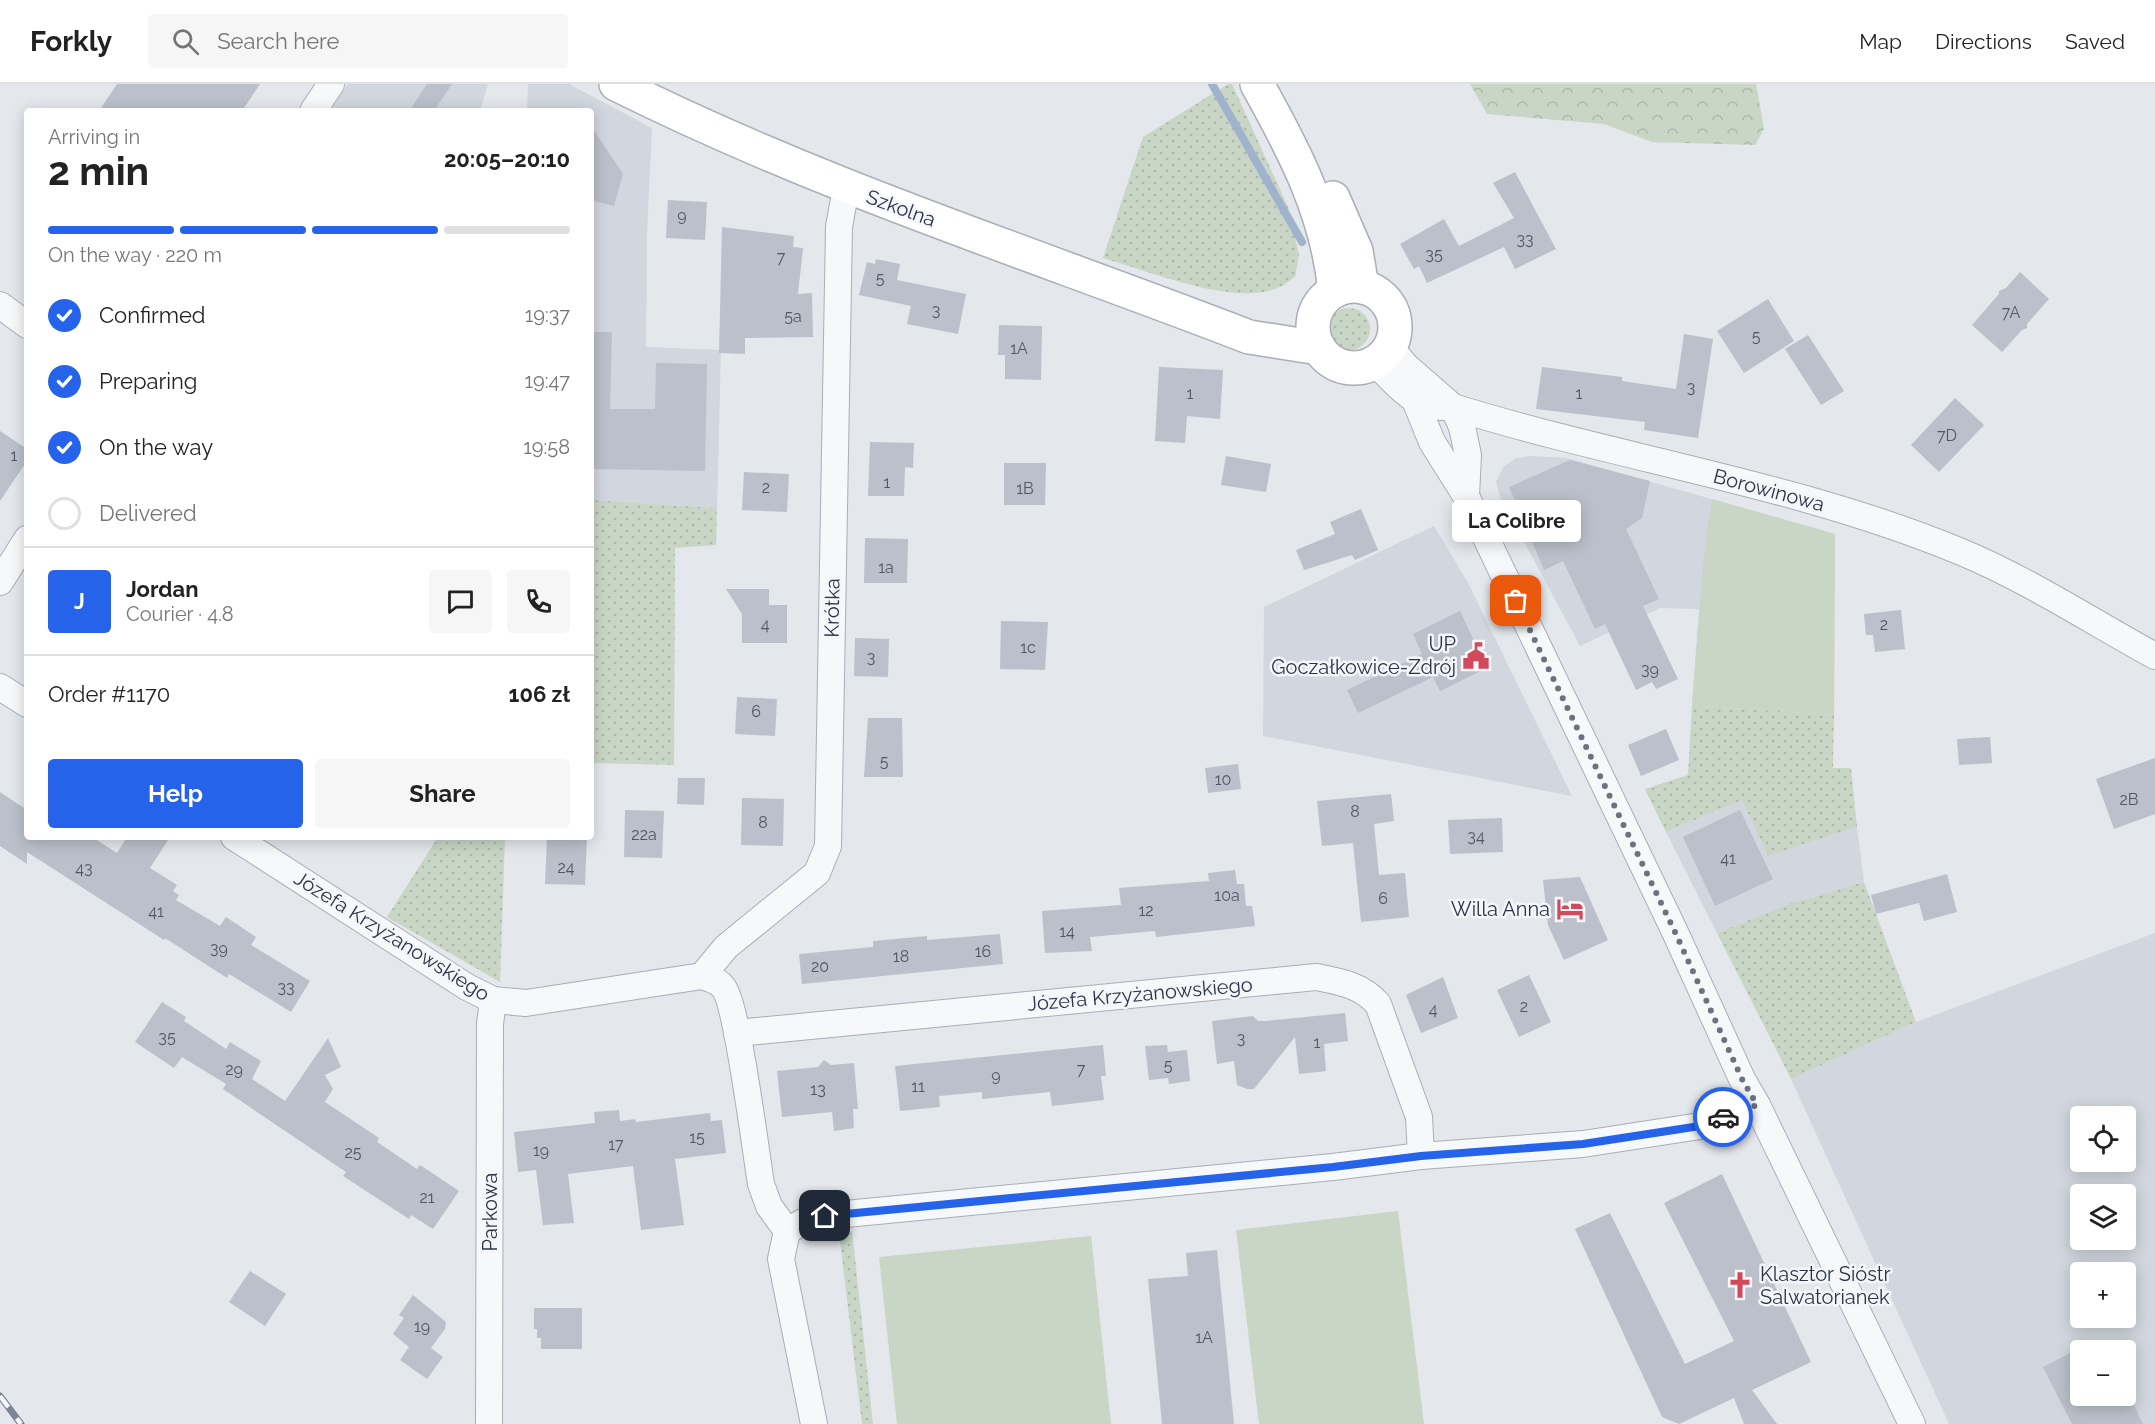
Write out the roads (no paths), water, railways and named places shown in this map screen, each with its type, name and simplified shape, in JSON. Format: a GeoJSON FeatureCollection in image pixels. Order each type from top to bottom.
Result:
{"type":"FeatureCollection","features":[{"type":"Feature","properties":{"kind":"street"},"geometry":{"type":"LineString","coordinates":[[316,108],[331,84]]}},
{"type":"Feature","properties":{"kind":"street","name":"Szkolna"},"geometry":{"type":"LineString","coordinates":[[616,84],[705,127],[846,188],[1192,315],[1254,322],[1317,336]]}},
{"type":"Feature","properties":{"kind":"street"},"geometry":{"type":"LineString","coordinates":[[1257,84],[1298,159],[1323,181],[1342,216],[1356,251],[1348,289]]}},
{"type":"Feature","properties":{"kind":"street","name":"Krótka"},"geometry":{"type":"LineString","coordinates":[[702,976],[726,947],[816,873],[824,860],[828,846],[839,227],[846,188]]}},
{"type":"Feature","properties":{"kind":"street"},"geometry":{"type":"LineString","coordinates":[[1348,289],[1374,291],[1391,310],[1395,335],[1382,355],[1363,368],[1338,365],[1317,336],[1317,310],[1325,299],[1348,289]]}},
{"type":"Feature","properties":{"kind":"street"},"geometry":{"type":"LineString","coordinates":[[0,305],[24,323]]}},
{"type":"Feature","properties":{"kind":"street"},"geometry":{"type":"LineString","coordinates":[[1382,355],[1406,366],[1453,407],[1462,427],[1468,455],[1466,496]]}},
{"type":"Feature","properties":{"kind":"street","name":"Borowinowa"},"geometry":{"type":"LineString","coordinates":[[1382,355],[1415,400],[1432,409],[1453,407],[1506,423],[1788,494],[1921,536],[1998,569],[2155,656]]}},
{"type":"Feature","properties":{"kind":"street"},"geometry":{"type":"LineString","coordinates":[[1415,400],[1432,442],[1466,496],[1675,932],[1742,1079],[1757,1105],[1912,1424]]}},
{"type":"Feature","properties":{"kind":"street"},"geometry":{"type":"LineString","coordinates":[[1468,455],[1486,436],[1506,423]]}},
{"type":"Feature","properties":{"kind":"street"},"geometry":{"type":"LineString","coordinates":[[0,582],[24,545]]}},
{"type":"Feature","properties":{"kind":"street"},"geometry":{"type":"LineString","coordinates":[[0,687],[24,702]]}},
{"type":"Feature","properties":{"kind":"street","name":"Józefa Krzyżanowskiego"},"geometry":{"type":"LineString","coordinates":[[239,840],[467,987],[493,1000],[526,1004],[702,976]]}},
{"type":"Feature","properties":{"kind":"street"},"geometry":{"type":"LineString","coordinates":[[702,976],[723,986],[731,1002],[761,1184],[769,1206],[787,1231],[781,1259],[814,1424]]}},
{"type":"Feature","properties":{"kind":"street","name":"Józefa Krzyżanowskiego"},"geometry":{"type":"LineString","coordinates":[[737,1033],[1316,977],[1349,983],[1368,994],[1378,1004],[1419,1117],[1421,1156]]}},
{"type":"Feature","properties":{"kind":"street","name":"Parkowa"},"geometry":{"type":"LineString","coordinates":[[489,1424],[490,1024],[493,1000]]}},
{"type":"Feature","properties":{"kind":"street"},"geometry":{"type":"LineString","coordinates":[[787,1231],[803,1222],[825,1216],[1333,1167],[1421,1156],[1583,1144],[1700,1126],[1757,1105]]}},
{"type":"Feature","properties":{"kind":"waterway"},"geometry":{"type":"LineString","coordinates":[[1212,84],[1302,242]]}},
{"type":"Feature","properties":{"kind":"railway"},"geometry":{"type":"LineString","coordinates":[[0,1396],[21,1424]]}},
{"type":"Feature","properties":{"kind":"place","name":"La Colibre"},"geometry":{"type":"Point","coordinates":[1516,601]}},
{"type":"Feature","properties":{"kind":"place","name":"UP Goczałkowice-Zdrój"},"geometry":{"type":"Point","coordinates":[1476,656]}},
{"type":"Feature","properties":{"kind":"place","name":"Willa Anna"},"geometry":{"type":"Point","coordinates":[1570,909]}},
{"type":"Feature","properties":{"kind":"place","name":"Klasztor Sióstr Salwatorianek"},"geometry":{"type":"Point","coordinates":[1740,1285]}}]}
